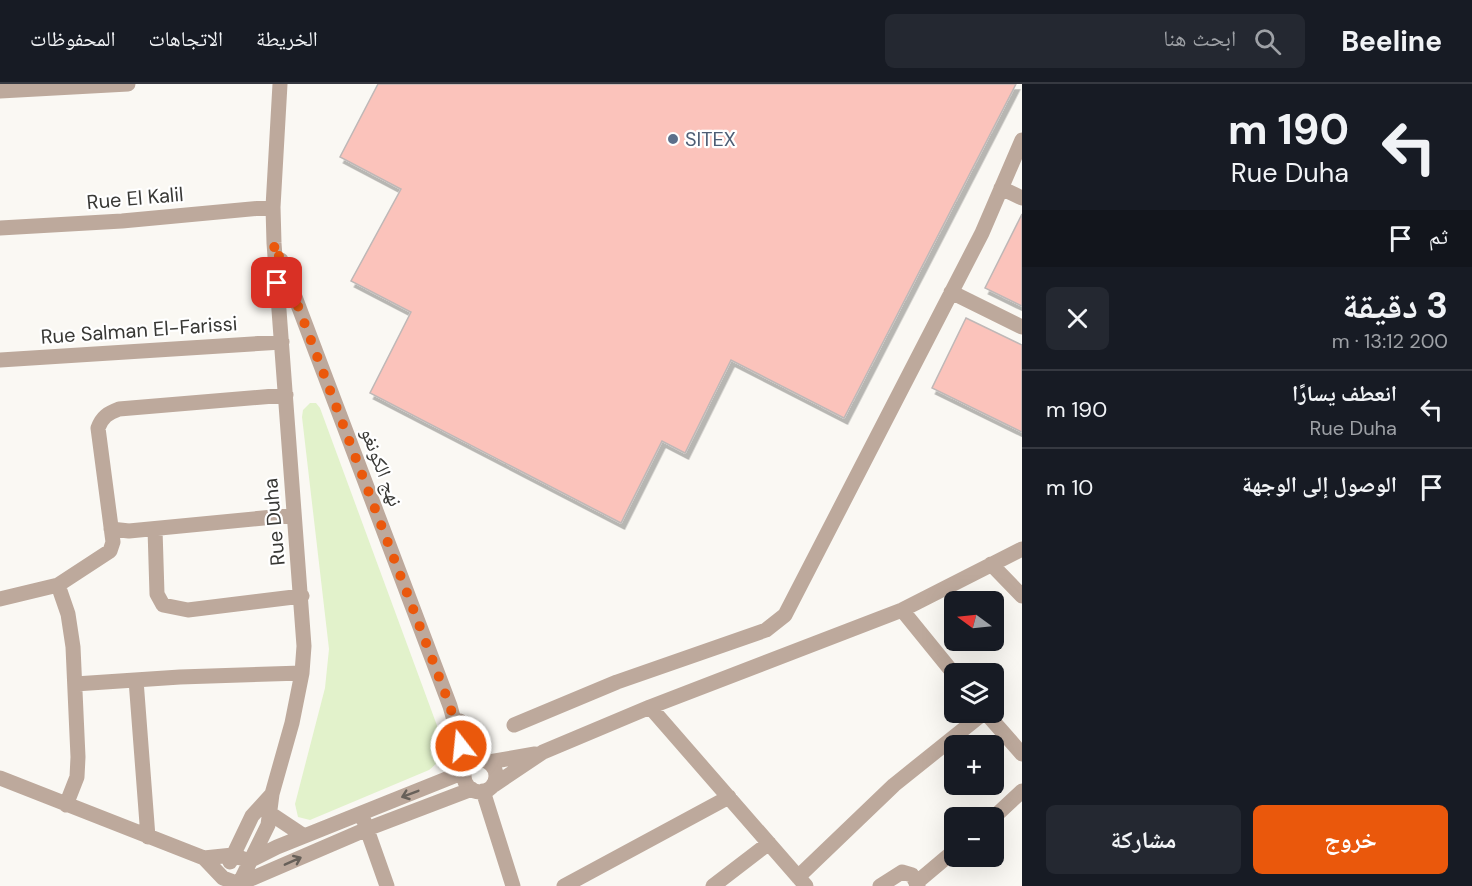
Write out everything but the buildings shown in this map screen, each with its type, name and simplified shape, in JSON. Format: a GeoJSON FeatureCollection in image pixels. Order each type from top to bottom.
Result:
{"type":"FeatureCollection","features":[{"type":"Feature","properties":{"kind":"street"},"geometry":{"type":"LineString","coordinates":[[0,92],[128,84]]}},
{"type":"Feature","properties":{"kind":"street","name":"Rue Duha"},"geometry":{"type":"LineString","coordinates":[[239,885],[272,814],[272,794],[302,674],[304,646],[274,243],[273,207],[280,84]]}},
{"type":"Feature","properties":{"kind":"street"},"geometry":{"type":"LineString","coordinates":[[514,725],[617,682],[766,630],[785,615],[951,292],[1022,140]]}},
{"type":"Feature","properties":{"kind":"street"},"geometry":{"type":"LineString","coordinates":[[1001,188],[1022,198]]}},
{"type":"Feature","properties":{"kind":"street","name":"Rue El Kalil"},"geometry":{"type":"LineString","coordinates":[[0,228],[122,221],[273,207]]}},
{"type":"Feature","properties":{"kind":"street","name":"نهج الكونغو"},"geometry":{"type":"LineString","coordinates":[[274,243],[450,706],[466,770]]}},
{"type":"Feature","properties":{"kind":"street"},"geometry":{"type":"LineString","coordinates":[[951,292],[1022,327]]}},
{"type":"Feature","properties":{"kind":"street","name":"Rue Salman El-Farissi"},"geometry":{"type":"LineString","coordinates":[[0,360],[282,342]]}},
{"type":"Feature","properties":{"kind":"street"},"geometry":{"type":"LineString","coordinates":[[0,599],[58,585],[110,551],[113,542],[98,428],[101,419],[109,413],[119,409],[286,394]]}},
{"type":"Feature","properties":{"kind":"street"},"geometry":{"type":"LineString","coordinates":[[111,529],[154,529],[294,515]]}},
{"type":"Feature","properties":{"kind":"street"},"geometry":{"type":"LineString","coordinates":[[154,529],[157,594],[163,605],[188,610],[302,596]]}},
{"type":"Feature","properties":{"kind":"street"},"geometry":{"type":"LineString","coordinates":[[204,858],[222,882],[239,885],[367,829],[483,788],[543,752],[650,707],[902,610],[1022,549]]}},
{"type":"Feature","properties":{"kind":"street"},"geometry":{"type":"LineString","coordinates":[[991,564],[1022,596]]}},
{"type":"Feature","properties":{"kind":"street"},"geometry":{"type":"LineString","coordinates":[[58,585],[68,614],[75,684],[77,777],[66,805]]}},
{"type":"Feature","properties":{"kind":"street"},"geometry":{"type":"LineString","coordinates":[[902,610],[945,663]]}},
{"type":"Feature","properties":{"kind":"street"},"geometry":{"type":"LineString","coordinates":[[75,684],[302,674]]}},
{"type":"Feature","properties":{"kind":"street"},"geometry":{"type":"LineString","coordinates":[[136,680],[148,837]]}},
{"type":"Feature","properties":{"kind":"street","name":"نهج الكونغو"},"geometry":{"type":"LineString","coordinates":[[450,706],[486,761]]}},
{"type":"Feature","properties":{"kind":"street"},"geometry":{"type":"LineString","coordinates":[[650,707],[802,881],[894,785],[971,723]]}},
{"type":"Feature","properties":{"kind":"street"},"geometry":{"type":"LineString","coordinates":[[995,723],[1022,754]]}},
{"type":"Feature","properties":{"kind":"street"},"geometry":{"type":"LineString","coordinates":[[0,778],[204,858],[233,855],[249,861],[466,770],[471,762],[543,752]]}},
{"type":"Feature","properties":{"kind":"street"},"geometry":{"type":"LineString","coordinates":[[483,788],[496,772],[486,761]]}},
{"type":"Feature","properties":{"kind":"street"},"geometry":{"type":"LineString","coordinates":[[466,770],[467,785],[483,788]]}},
{"type":"Feature","properties":{"kind":"street"},"geometry":{"type":"LineString","coordinates":[[483,788],[513,886]]}},
{"type":"Feature","properties":{"kind":"street"},"geometry":{"type":"LineString","coordinates":[[1004,808],[1022,791]]}},
{"type":"Feature","properties":{"kind":"street","name":"Rue Duha"},"geometry":{"type":"LineString","coordinates":[[222,882],[252,816],[272,794]]}},
{"type":"Feature","properties":{"kind":"street"},"geometry":{"type":"LineString","coordinates":[[564,886],[729,797]]}},
{"type":"Feature","properties":{"kind":"street"},"geometry":{"type":"LineString","coordinates":[[361,813],[387,886]]}},
{"type":"Feature","properties":{"kind":"street"},"geometry":{"type":"LineString","coordinates":[[272,814],[304,836]]}},
{"type":"Feature","properties":{"kind":"street"},"geometry":{"type":"LineString","coordinates":[[713,886],[768,843]]}},
{"type":"Feature","properties":{"kind":"street"},"geometry":{"type":"LineString","coordinates":[[880,886],[902,872],[912,875],[917,885],[944,860]]}},
{"type":"Feature","properties":{"kind":"green space"},"geometry":{"type":"Polygon","coordinates":[[[310,403],[316,403],[320,408],[439,731],[442,748],[440,757],[429,770],[310,820],[298,817],[295,804],[325,688],[329,649],[302,417],[303,410],[310,403]]]}},
{"type":"Feature","properties":{"kind":"place","name":"SITEX"},"geometry":{"type":"Point","coordinates":[673,139]}},
{"type":"Feature","properties":{"kind":"route"},"geometry":{"type":"LineString","coordinates":[[277,283],[274,243],[450,706],[461,746]]}}]}
